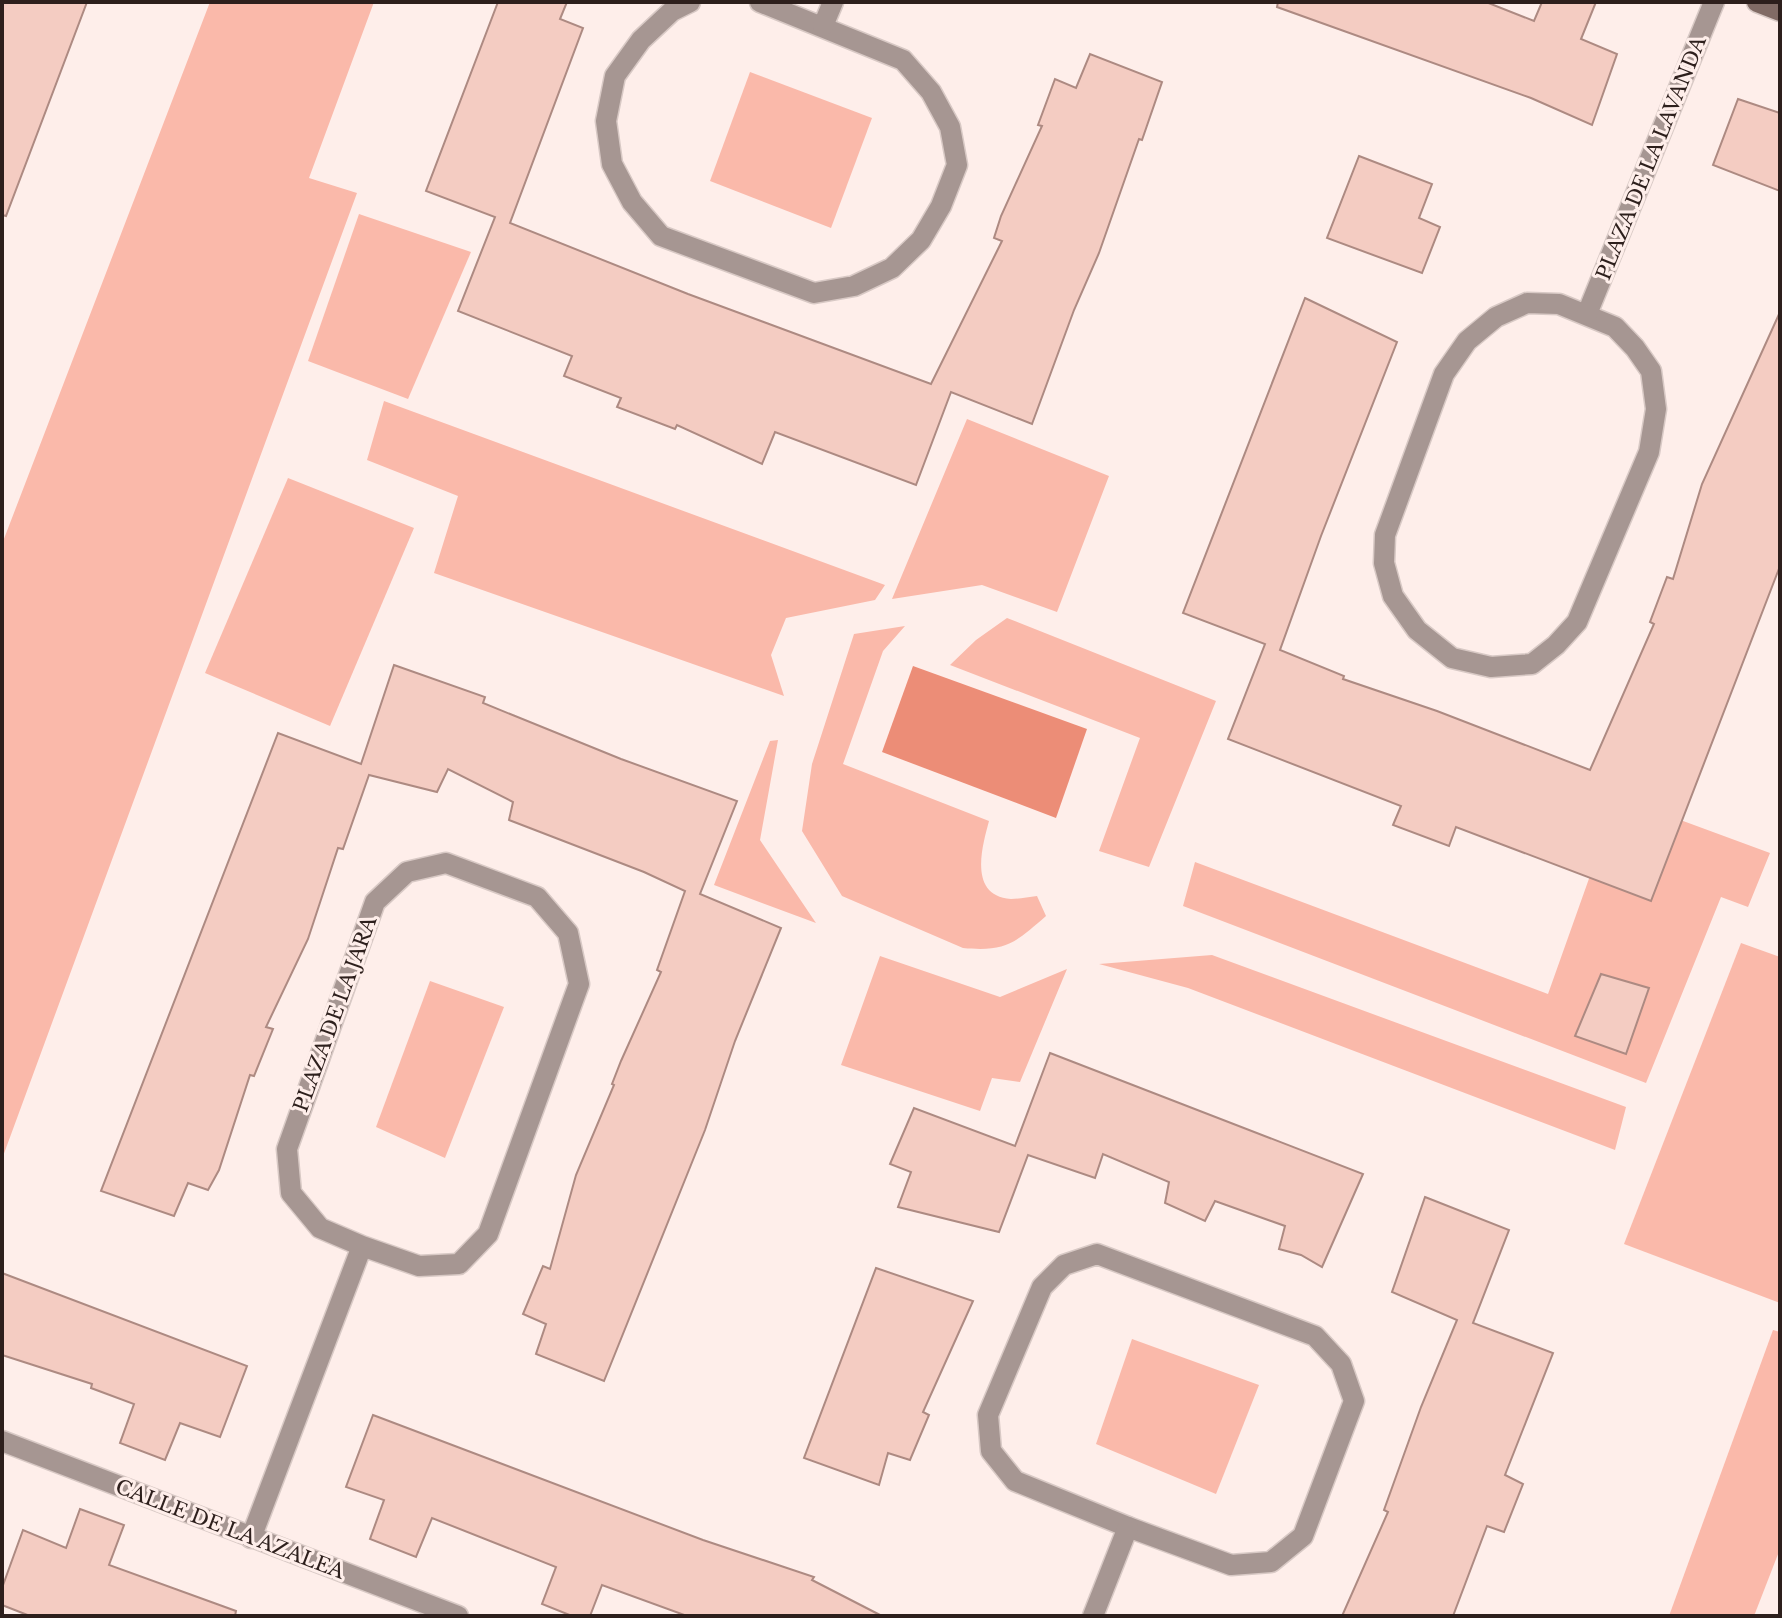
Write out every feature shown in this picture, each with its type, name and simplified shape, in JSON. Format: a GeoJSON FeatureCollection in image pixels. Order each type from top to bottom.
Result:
{"type":"FeatureCollection","features":[{"type":"Feature","properties":{"kind":"street"},"geometry":{"type":"LineString","coordinates":[[690,2],[672,11],[641,40],[615,76],[606,121],[612,164],[632,202],[661,236],[814,293],[854,286],[892,268],[921,240],[941,206],[957,165],[950,127],[931,92],[903,60],[760,2]]}},
{"type":"Feature","properties":{"kind":"street"},"geometry":{"type":"LineString","coordinates":[[823,26],[833,2]]}},
{"type":"Feature","properties":{"kind":"street","name":"PLAZA DE LA LAVANDA"},"geometry":{"type":"LineString","coordinates":[[1587,314],[1714,2]]}},
{"type":"Feature","properties":{"kind":"street"},"geometry":{"type":"LineString","coordinates":[[1757,2],[1780,11]]}},
{"type":"Feature","properties":{"kind":"street"},"geometry":{"type":"LineString","coordinates":[[1527,303],[1559,304],[1587,314],[1615,327],[1651,371],[1656,409],[1649,452],[1577,622],[1556,645],[1532,664],[1491,667],[1452,658],[1417,630],[1409,619],[1393,596],[1384,563],[1385,535],[1444,374],[1467,341],[1496,317],[1527,303]]}},
{"type":"Feature","properties":{"kind":"street","name":"PLAZA DE LA JARA"},"geometry":{"type":"LineString","coordinates":[[446,863],[537,897],[568,933],[579,984],[488,1234],[459,1264],[419,1266],[362,1246],[320,1228],[291,1193],[287,1149],[375,902],[407,872],[446,863]]}},
{"type":"Feature","properties":{"kind":"street"},"geometry":{"type":"LineString","coordinates":[[251,1538],[362,1246]]}},
{"type":"Feature","properties":{"kind":"street"},"geometry":{"type":"LineString","coordinates":[[1097,1254],[1315,1336],[1341,1364],[1354,1401],[1303,1536],[1271,1562],[1231,1565],[1128,1527],[1015,1481],[991,1451],[988,1415],[1042,1287],[1064,1265],[1097,1254]]}},
{"type":"Feature","properties":{"kind":"street","name":"CALLE DE LA AZALEA"},"geometry":{"type":"LineString","coordinates":[[2,1441],[458,1616]]}},
{"type":"Feature","properties":{"kind":"street"},"geometry":{"type":"LineString","coordinates":[[1093,1616],[1128,1527]]}},
{"type":"Feature","properties":{"kind":"shaded area"},"geometry":{"type":"Polygon","coordinates":[[[210,2],[374,2],[309,178],[357,193],[2,1159],[2,544],[210,2]]]}},
{"type":"Feature","properties":{"kind":"shaded area"},"geometry":{"type":"Polygon","coordinates":[[[750,72],[872,118],[831,228],[710,181],[750,72]]]}},
{"type":"Feature","properties":{"kind":"shaded area"},"geometry":{"type":"Polygon","coordinates":[[[359,214],[471,252],[408,399],[308,361],[359,214]]]}},
{"type":"Feature","properties":{"kind":"shaded area"},"geometry":{"type":"Polygon","coordinates":[[[384,401],[885,585],[875,600],[786,618],[771,655],[784,696],[434,573],[458,496],[367,460],[384,401]]]}},
{"type":"Feature","properties":{"kind":"shaded area"},"geometry":{"type":"Polygon","coordinates":[[[967,419],[1109,476],[1057,612],[982,585],[892,599],[967,419]]]}},
{"type":"Feature","properties":{"kind":"shaded area"},"geometry":{"type":"Polygon","coordinates":[[[288,478],[414,528],[330,726],[205,673],[288,478]]]}},
{"type":"Feature","properties":{"kind":"shaded area"},"geometry":{"type":"Polygon","coordinates":[[[1007,618],[1216,701],[1149,867],[1099,851],[1140,738],[950,665],[976,640],[1007,618]]]}},
{"type":"Feature","properties":{"kind":"shaded area"},"geometry":{"type":"Polygon","coordinates":[[[905,626],[883,651],[843,764],[989,821],[981,869],[988,889],[997,896],[1011,899],[1037,896],[1046,916],[1026,933],[1000,947],[963,948],[842,896],[802,831],[812,764],[854,634],[905,626]]]}},
{"type":"Feature","properties":{"kind":"shaded area"},"geometry":{"type":"Polygon","coordinates":[[[913,666],[1087,729],[1056,818],[882,752],[913,666]]]}},
{"type":"Feature","properties":{"kind":"shaded area"},"geometry":{"type":"Polygon","coordinates":[[[778,740],[760,840],[816,923],[714,885],[770,741],[778,740]]]}},
{"type":"Feature","properties":{"kind":"shaded area"},"geometry":{"type":"Polygon","coordinates":[[[1618,797],[1770,853],[1748,907],[1721,897],[1646,1083],[1183,906],[1195,862],[1548,994],[1618,797]]]}},
{"type":"Feature","properties":{"kind":"shaded area"},"geometry":{"type":"Polygon","coordinates":[[[1741,943],[1780,957],[1780,1303],[1624,1244],[1741,943]]]}},
{"type":"Feature","properties":{"kind":"shaded area"},"geometry":{"type":"Polygon","coordinates":[[[1212,955],[1626,1107],[1615,1150],[1188,988],[1099,964],[1212,955]]]}},
{"type":"Feature","properties":{"kind":"shaded area"},"geometry":{"type":"Polygon","coordinates":[[[880,956],[1000,997],[1067,969],[1020,1082],[992,1078],[980,1111],[841,1065],[880,956]]]}},
{"type":"Feature","properties":{"kind":"shaded area"},"geometry":{"type":"Polygon","coordinates":[[[430,981],[504,1007],[445,1158],[376,1127],[430,981]]]}},
{"type":"Feature","properties":{"kind":"shaded area"},"geometry":{"type":"Polygon","coordinates":[[[1773,1330],[1780,1332],[1780,1549],[1754,1616],[1669,1616],[1773,1330]]]}},
{"type":"Feature","properties":{"kind":"shaded area"},"geometry":{"type":"Polygon","coordinates":[[[1132,1339],[1259,1385],[1216,1494],[1096,1444],[1132,1339]]]}},
{"type":"Feature","properties":{"kind":"building"},"geometry":{"type":"Polygon","coordinates":[[[2,2],[87,2],[6,216],[2,215],[2,2]]]}},
{"type":"Feature","properties":{"kind":"building"},"geometry":{"type":"Polygon","coordinates":[[[498,2],[567,2],[560,19],[583,28],[510,223],[688,294],[931,384],[1002,241],[994,238],[1001,216],[1042,126],[1038,125],[1055,79],[1076,88],[1090,54],[1162,82],[1032,424],[951,392],[916,485],[775,432],[762,464],[677,425],[675,429],[617,407],[621,398],[564,376],[572,356],[458,311],[495,217],[426,191],[498,2]]]}},
{"type":"Feature","properties":{"kind":"building"},"geometry":{"type":"Polygon","coordinates":[[[1278,2],[1486,2],[1534,21],[1542,2],[1596,2],[1581,39],[1617,54],[1592,125],[1531,98],[1277,7],[1278,2]]]}},
{"type":"Feature","properties":{"kind":"building"},"geometry":{"type":"Polygon","coordinates":[[[1738,99],[1780,113],[1780,191],[1713,165],[1738,99]]]}},
{"type":"Feature","properties":{"kind":"building"},"geometry":{"type":"Polygon","coordinates":[[[1359,156],[1432,184],[1419,218],[1440,227],[1422,273],[1327,238],[1359,156]]]}},
{"type":"Feature","properties":{"kind":"building"},"geometry":{"type":"Polygon","coordinates":[[[1305,298],[1397,342],[1280,650],[1344,676],[1343,679],[1437,711],[1590,770],[1654,624],[1650,622],[1667,577],[1673,579],[1702,484],[1780,312],[1780,566],[1651,901],[1456,827],[1449,846],[1393,825],[1401,806],[1228,739],[1265,644],[1183,613],[1305,298]]]}},
{"type":"Feature","properties":{"kind":"building"},"geometry":{"type":"Polygon","coordinates":[[[394,665],[485,697],[483,703],[621,759],[737,801],[700,894],[781,928],[735,1041],[705,1130],[604,1381],[536,1354],[546,1324],[523,1314],[543,1266],[550,1269],[576,1175],[621,1061],[661,972],[657,970],[685,891],[509,820],[513,802],[448,769],[437,792],[369,775],[343,849],[338,848],[308,939],[266,1027],[273,1029],[254,1076],[250,1075],[219,1170],[208,1190],[188,1183],[174,1216],[101,1191],[278,733],[361,764],[394,665]]]}},
{"type":"Feature","properties":{"kind":"building"},"geometry":{"type":"Polygon","coordinates":[[[1601,974],[1649,988],[1626,1054],[1575,1036],[1601,974]]]}},
{"type":"Feature","properties":{"kind":"building"},"geometry":{"type":"Polygon","coordinates":[[[1050,1053],[1363,1174],[1322,1267],[1301,1255],[1279,1249],[1285,1226],[1215,1201],[1205,1221],[1165,1203],[1169,1182],[1103,1154],[1095,1178],[1028,1155],[999,1232],[898,1207],[911,1172],[890,1164],[914,1108],[1015,1146],[1050,1053]]]}},
{"type":"Feature","properties":{"kind":"building"},"geometry":{"type":"Polygon","coordinates":[[[1425,1197],[1509,1230],[1473,1323],[1553,1353],[1505,1475],[1523,1484],[1504,1532],[1487,1526],[1453,1616],[1342,1616],[1388,1512],[1384,1510],[1421,1407],[1457,1320],[1392,1292],[1425,1197]]]}},
{"type":"Feature","properties":{"kind":"building"},"geometry":{"type":"Polygon","coordinates":[[[876,1268],[973,1301],[923,1412],[929,1415],[910,1460],[888,1453],[879,1485],[804,1458],[876,1268]]]}},
{"type":"Feature","properties":{"kind":"building"},"geometry":{"type":"Polygon","coordinates":[[[2,1273],[247,1366],[220,1437],[180,1423],[165,1460],[120,1443],[134,1404],[91,1388],[92,1384],[2,1355],[2,1273]]]}},
{"type":"Feature","properties":{"kind":"building"},"geometry":{"type":"Polygon","coordinates":[[[373,1415],[703,1540],[814,1577],[812,1580],[882,1616],[687,1616],[602,1585],[590,1616],[572,1616],[542,1604],[556,1567],[432,1518],[416,1557],[370,1539],[384,1500],[346,1487],[373,1415]]]}},
{"type":"Feature","properties":{"kind":"building"},"geometry":{"type":"Polygon","coordinates":[[[80,1509],[124,1525],[109,1565],[236,1611],[235,1616],[30,1616],[2,1605],[2,1588],[23,1530],[66,1548],[80,1509]]]}}]}
